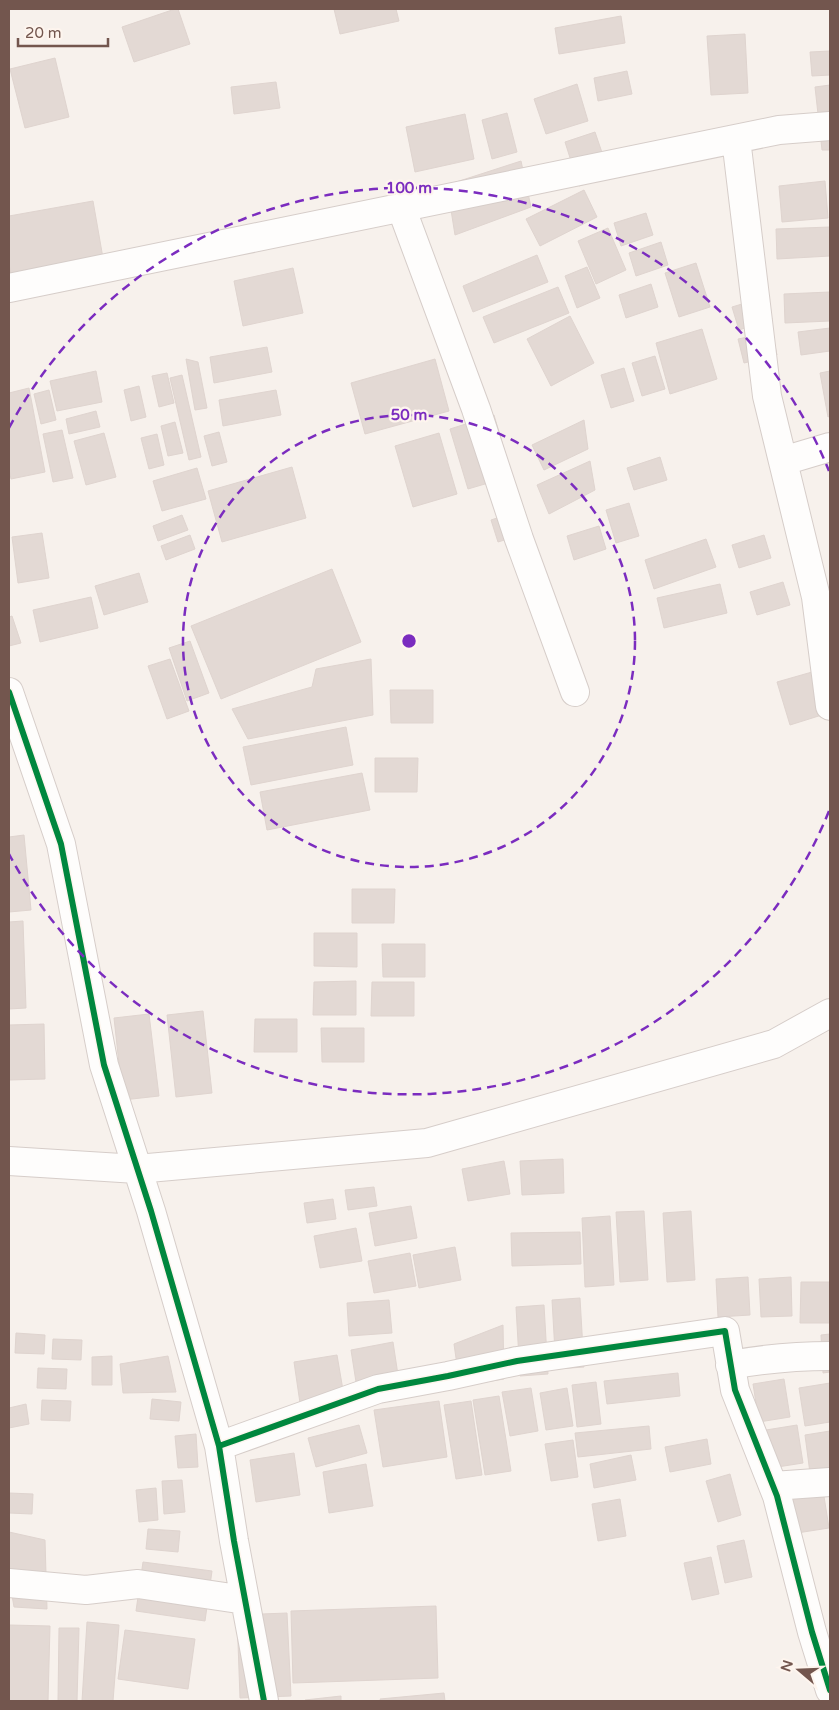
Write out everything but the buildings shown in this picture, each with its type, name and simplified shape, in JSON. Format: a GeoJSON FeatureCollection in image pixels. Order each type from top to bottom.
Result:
{"type":"FeatureCollection","features":[{"type":"Feature","properties":{"kind":"street"},"geometry":{"type":"LineString","coordinates":[[9,288],[779,130],[830,126]]}},
{"type":"Feature","properties":{"kind":"street"},"geometry":{"type":"LineString","coordinates":[[736,139],[767,396],[816,597],[830,706]]}},
{"type":"Feature","properties":{"kind":"street"},"geometry":{"type":"LineString","coordinates":[[401,207],[476,409],[519,539],[575,692]]}},
{"type":"Feature","properties":{"kind":"street"},"geometry":{"type":"LineString","coordinates":[[783,461],[830,447]]}},
{"type":"Feature","properties":{"kind":"street"},"geometry":{"type":"LineString","coordinates":[[9,692],[61,844],[104,1065],[152,1211],[219,1446],[264,1701]]}},
{"type":"Feature","properties":{"kind":"street"},"geometry":{"type":"LineString","coordinates":[[9,1161],[138,1169],[427,1143],[774,1044],[830,1014]]}},
{"type":"Feature","properties":{"kind":"street"},"geometry":{"type":"LineString","coordinates":[[219,1446],[378,1389],[517,1361],[725,1330],[735,1390],[777,1496],[812,1632],[830,1690]]}},
{"type":"Feature","properties":{"kind":"street"},"geometry":{"type":"LineString","coordinates":[[730,1365],[766,1358],[830,1356]]}},
{"type":"Feature","properties":{"kind":"street"},"geometry":{"type":"LineString","coordinates":[[773,1486],[830,1482]]}},
{"type":"Feature","properties":{"kind":"street"},"geometry":{"type":"LineString","coordinates":[[9,1583],[86,1590],[138,1584],[245,1600]]}},
{"type":"Feature","properties":{"kind":"cycle path"},"geometry":{"type":"LineString","coordinates":[[9,692],[61,844],[104,1065],[151,1211],[219,1446],[234,1541],[264,1701]]}},
{"type":"Feature","properties":{"kind":"cycle path"},"geometry":{"type":"LineString","coordinates":[[219,1446],[378,1389],[517,1361],[725,1331],[735,1390],[777,1496],[812,1632],[830,1690]]}}]}
